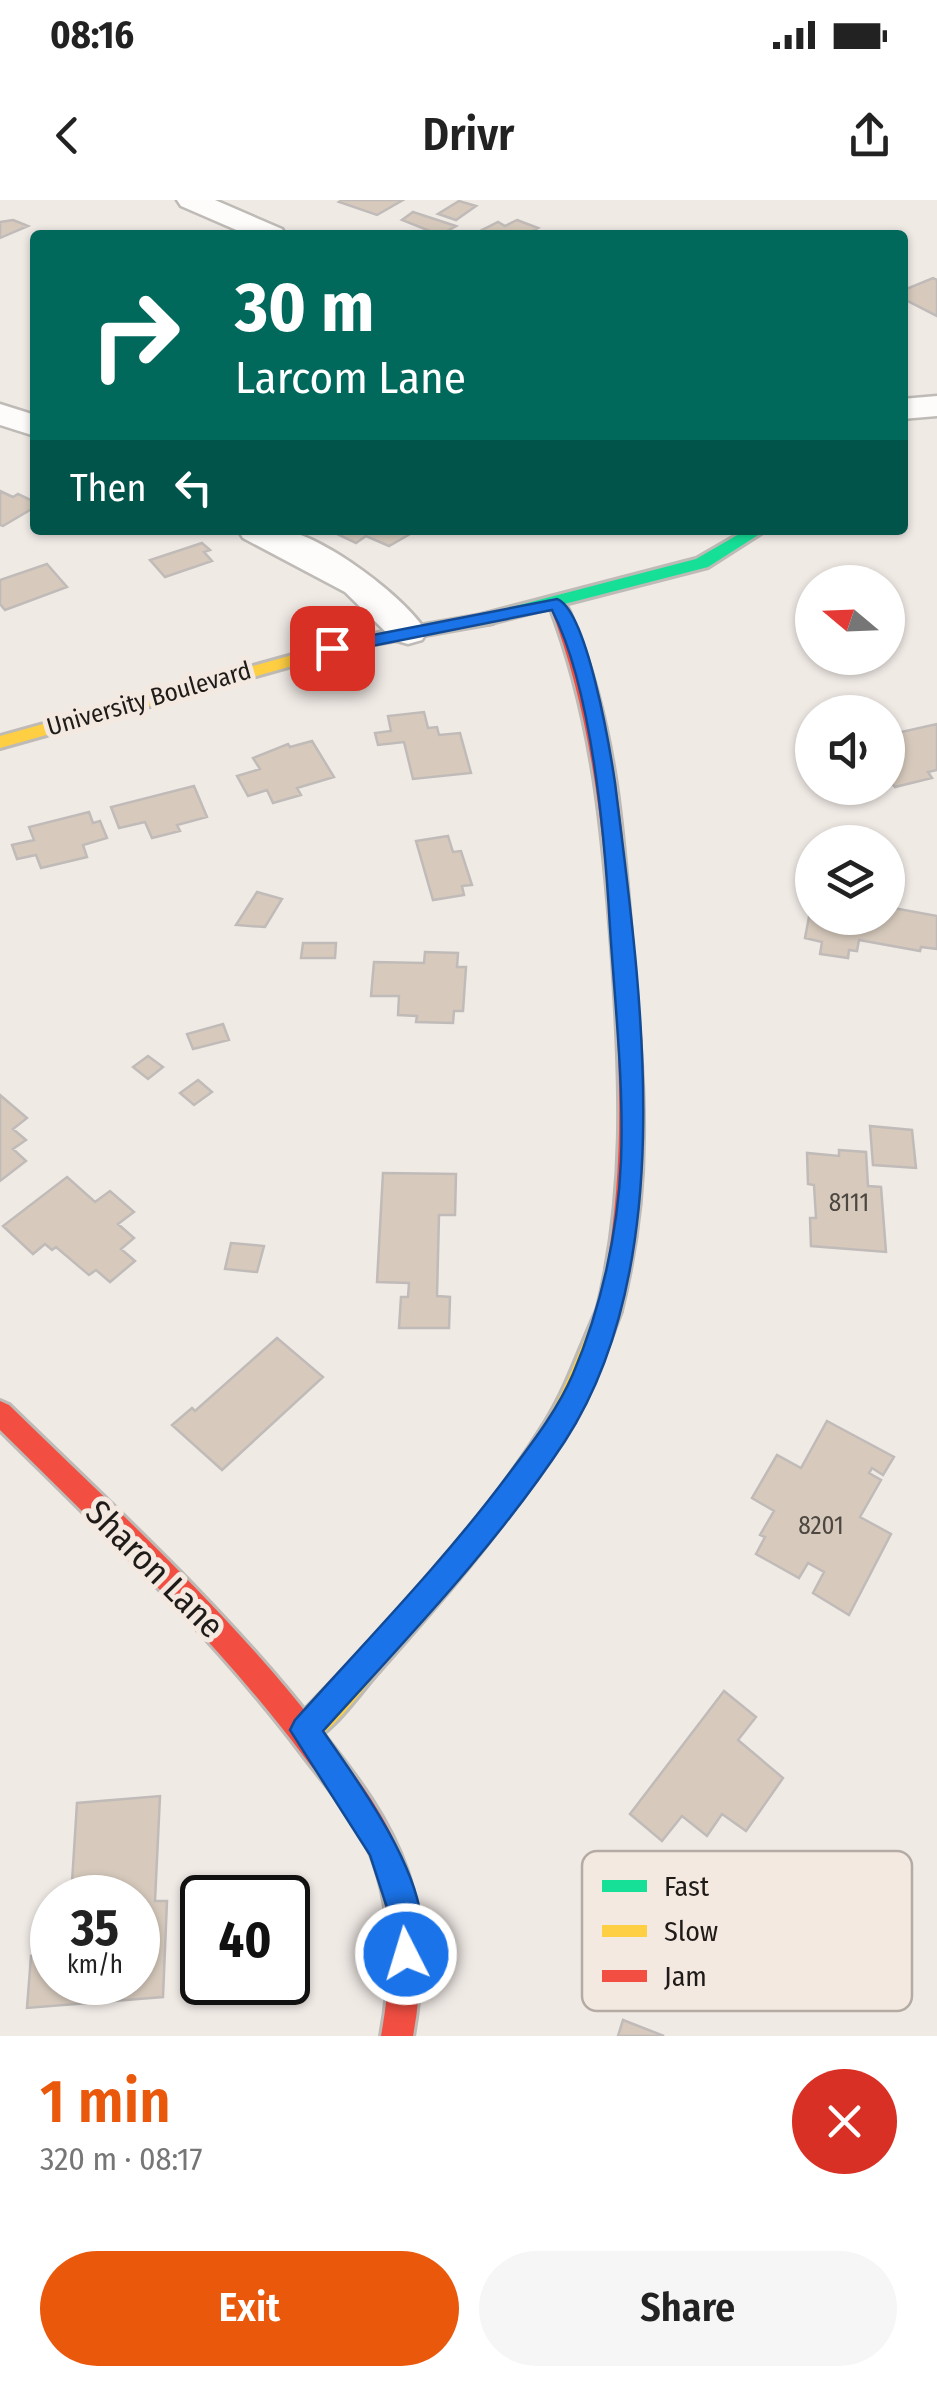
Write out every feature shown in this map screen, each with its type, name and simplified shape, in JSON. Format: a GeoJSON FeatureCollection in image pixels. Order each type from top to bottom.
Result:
{"type":"FeatureCollection","features":[{"type":"Feature","properties":{"kind":"street"},"geometry":{"type":"LineString","coordinates":[[191,200],[260,230]]}},
{"type":"Feature","properties":{"kind":"street"},"geometry":{"type":"LineString","coordinates":[[908,408],[937,406]]}},
{"type":"Feature","properties":{"kind":"street"},"geometry":{"type":"LineString","coordinates":[[0,414],[30,424]]}},
{"type":"Feature","properties":{"kind":"street"},"geometry":{"type":"LineString","coordinates":[[266,535],[366,587],[386,604],[408,632]]}},
{"type":"Feature","properties":{"kind":"street","name":"University Boulevard"},"geometry":{"type":"LineString","coordinates":[[0,742],[272,664],[408,632],[557,604],[702,563],[750,535]]}},
{"type":"Feature","properties":{"kind":"street"},"geometry":{"type":"LineString","coordinates":[[305,1730],[475,1542],[557,1430],[584,1380],[622,1253],[632,1165],[632,1111],[619,896],[603,766],[588,690],[574,637],[557,604]]}},
{"type":"Feature","properties":{"kind":"street","name":"Sharon Lane"},"geometry":{"type":"LineString","coordinates":[[0,1413],[220,1633],[305,1730],[383,1847],[406,1917],[406,1990],[397,2036]]}},
{"type":"Feature","properties":{"kind":"building"},"geometry":{"type":"Polygon","coordinates":[[[403,200],[377,215],[339,202],[403,200]]]}},
{"type":"Feature","properties":{"kind":"building"},"geometry":{"type":"Polygon","coordinates":[[[459,201],[476,206],[456,220],[438,214],[459,201]]]}},
{"type":"Feature","properties":{"kind":"building"},"geometry":{"type":"Polygon","coordinates":[[[413,212],[456,226],[427,230],[402,220],[413,212]]]}},
{"type":"Feature","properties":{"kind":"building"},"geometry":{"type":"Polygon","coordinates":[[[13,220],[28,226],[0,238],[0,222],[13,220]]]}},
{"type":"Feature","properties":{"kind":"building"},"geometry":{"type":"Polygon","coordinates":[[[517,220],[538,228],[482,230],[498,222],[505,226],[517,220]]]}},
{"type":"Feature","properties":{"kind":"building"},"geometry":{"type":"Polygon","coordinates":[[[933,278],[937,280],[937,316],[908,301],[908,288],[933,278]]]}},
{"type":"Feature","properties":{"kind":"building"},"geometry":{"type":"Polygon","coordinates":[[[0,491],[30,500],[30,510],[0,525],[0,491]]]}},
{"type":"Feature","properties":{"kind":"building"},"geometry":{"type":"Polygon","coordinates":[[[339,535],[408,535],[389,546],[366,536],[356,543],[339,535]]]}},
{"type":"Feature","properties":{"kind":"building"},"geometry":{"type":"Polygon","coordinates":[[[202,543],[210,550],[204,552],[212,561],[165,577],[150,560],[202,543]]]}},
{"type":"Feature","properties":{"kind":"building"},"geometry":{"type":"Polygon","coordinates":[[[47,564],[67,587],[5,610],[0,604],[0,580],[47,564]]]}},
{"type":"Feature","properties":{"kind":"building"},"geometry":{"type":"Polygon","coordinates":[[[424,712],[428,728],[437,727],[439,735],[460,733],[471,773],[413,779],[404,742],[378,745],[375,733],[391,731],[388,716],[424,712]]]}},
{"type":"Feature","properties":{"kind":"building"},"geometry":{"type":"Polygon","coordinates":[[[937,724],[937,770],[928,772],[932,778],[905,785],[905,731],[937,724]]]}},
{"type":"Feature","properties":{"kind":"building"},"geometry":{"type":"Polygon","coordinates":[[[312,741],[334,777],[297,788],[301,795],[273,803],[267,790],[248,796],[237,776],[260,769],[253,758],[288,744],[290,747],[312,741]]]}},
{"type":"Feature","properties":{"kind":"building"},"geometry":{"type":"Polygon","coordinates":[[[194,786],[207,817],[177,825],[180,831],[152,838],[145,822],[119,828],[111,807],[194,786]]]}},
{"type":"Feature","properties":{"kind":"building"},"geometry":{"type":"Polygon","coordinates":[[[89,812],[93,823],[100,821],[107,838],[83,845],[87,857],[41,868],[36,855],[17,859],[12,845],[34,840],[29,827],[89,812]]]}},
{"type":"Feature","properties":{"kind":"building"},"geometry":{"type":"Polygon","coordinates":[[[448,836],[453,852],[461,851],[472,885],[462,886],[464,895],[433,900],[416,841],[448,836]]]}},
{"type":"Feature","properties":{"kind":"building"},"geometry":{"type":"Polygon","coordinates":[[[257,892],[282,899],[265,927],[236,925],[257,892]]]}},
{"type":"Feature","properties":{"kind":"building"},"geometry":{"type":"Polygon","coordinates":[[[905,910],[937,916],[937,949],[921,947],[920,951],[859,940],[857,951],[849,950],[848,958],[820,954],[822,942],[805,938],[905,935],[905,910]]]}},
{"type":"Feature","properties":{"kind":"building"},"geometry":{"type":"Polygon","coordinates":[[[303,943],[336,943],[335,958],[301,958],[303,943]]]}},
{"type":"Feature","properties":{"kind":"building"},"geometry":{"type":"Polygon","coordinates":[[[425,952],[458,953],[457,967],[466,967],[463,1011],[454,1011],[453,1023],[416,1022],[417,1016],[398,1015],[399,996],[371,996],[374,962],[424,963],[425,952]]]}},
{"type":"Feature","properties":{"kind":"building"},"geometry":{"type":"Polygon","coordinates":[[[223,1024],[229,1040],[193,1049],[187,1034],[223,1024]]]}},
{"type":"Feature","properties":{"kind":"building"},"geometry":{"type":"Polygon","coordinates":[[[148,1056],[163,1067],[148,1079],[133,1067],[148,1056]]]}},
{"type":"Feature","properties":{"kind":"building"},"geometry":{"type":"Polygon","coordinates":[[[198,1080],[212,1092],[194,1105],[180,1093],[198,1080]]]}},
{"type":"Feature","properties":{"kind":"building"},"geometry":{"type":"Polygon","coordinates":[[[0,1095],[27,1118],[13,1129],[26,1140],[13,1149],[26,1161],[0,1181],[0,1095]]]}},
{"type":"Feature","properties":{"kind":"building"},"geometry":{"type":"Polygon","coordinates":[[[870,1126],[912,1130],[916,1168],[873,1165],[870,1126]]]}},
{"type":"Feature","properties":{"kind":"building"},"geometry":{"type":"Polygon","coordinates":[[[839,1150],[866,1152],[868,1186],[881,1187],[886,1252],[811,1246],[810,1218],[816,1218],[814,1185],[808,1184],[807,1153],[839,1156],[839,1150]]]}},
{"type":"Feature","properties":{"kind":"building"},"geometry":{"type":"Polygon","coordinates":[[[383,1173],[456,1174],[455,1215],[439,1215],[437,1296],[450,1297],[449,1328],[399,1328],[401,1297],[408,1297],[409,1283],[377,1282],[383,1173]]]}},
{"type":"Feature","properties":{"kind":"building"},"geometry":{"type":"Polygon","coordinates":[[[67,1177],[95,1202],[110,1191],[134,1212],[118,1224],[134,1238],[121,1249],[135,1261],[110,1282],[96,1270],[89,1275],[56,1247],[52,1250],[45,1244],[33,1254],[3,1226],[67,1177]]]}},
{"type":"Feature","properties":{"kind":"building"},"geometry":{"type":"Polygon","coordinates":[[[231,1243],[264,1246],[257,1272],[225,1269],[231,1243]]]}},
{"type":"Feature","properties":{"kind":"building"},"geometry":{"type":"Polygon","coordinates":[[[277,1338],[323,1377],[222,1470],[172,1425],[192,1408],[195,1411],[277,1338]]]}},
{"type":"Feature","properties":{"kind":"building"},"geometry":{"type":"Polygon","coordinates":[[[827,1421],[894,1457],[883,1475],[872,1468],[869,1473],[881,1480],[860,1517],[891,1534],[849,1615],[813,1593],[824,1572],[808,1563],[799,1578],[756,1554],[765,1537],[760,1535],[774,1511],[752,1498],[777,1455],[801,1468],[827,1421]]]}},
{"type":"Feature","properties":{"kind":"building"},"geometry":{"type":"Polygon","coordinates":[[[724,1691],[756,1717],[738,1740],[783,1778],[746,1831],[722,1814],[707,1836],[682,1816],[662,1841],[630,1814],[724,1691]]]}},
{"type":"Feature","properties":{"kind":"building"},"geometry":{"type":"Polygon","coordinates":[[[160,1796],[156,1875],[72,1875],[77,1803],[160,1796]]]}},
{"type":"Feature","properties":{"kind":"building"},"geometry":{"type":"Polygon","coordinates":[[[160,1901],[167,1901],[160,1997],[160,1901]]]}},
{"type":"Feature","properties":{"kind":"building"},"geometry":{"type":"Polygon","coordinates":[[[30,1969],[30,2005],[64,2005],[27,2008],[30,1969]]]}},
{"type":"Feature","properties":{"kind":"building"},"geometry":{"type":"Polygon","coordinates":[[[623,2020],[664,2036],[618,2036],[623,2020]]]}},
{"type":"Feature","properties":{"kind":"traffic: fast"},"geometry":{"type":"LineString","coordinates":[[487,619],[702,563],[750,535]]}},
{"type":"Feature","properties":{"kind":"traffic: slow"},"geometry":{"type":"LineString","coordinates":[[0,742],[361,641],[487,619]]}},
{"type":"Feature","properties":{"kind":"traffic: slow"},"geometry":{"type":"LineString","coordinates":[[305,1730],[507,1499],[556,1428],[594,1352],[609,1311]]}},
{"type":"Feature","properties":{"kind":"traffic: jam"},"geometry":{"type":"LineString","coordinates":[[557,604],[588,690],[598,734],[616,870],[632,1137],[627,1225],[609,1311]]}},
{"type":"Feature","properties":{"kind":"traffic: jam"},"geometry":{"type":"LineString","coordinates":[[0,1413],[128,1538],[251,1668],[365,1815],[392,1873],[403,1919],[404,1989],[397,2036]]}},
{"type":"Feature","properties":{"kind":"route"},"geometry":{"type":"LineString","coordinates":[[332,648],[557,604],[574,637],[603,766],[619,896],[632,1111],[632,1165],[622,1253],[606,1318],[584,1380],[557,1430],[475,1542],[305,1730],[383,1847],[406,1917],[406,1954]]}}]}
